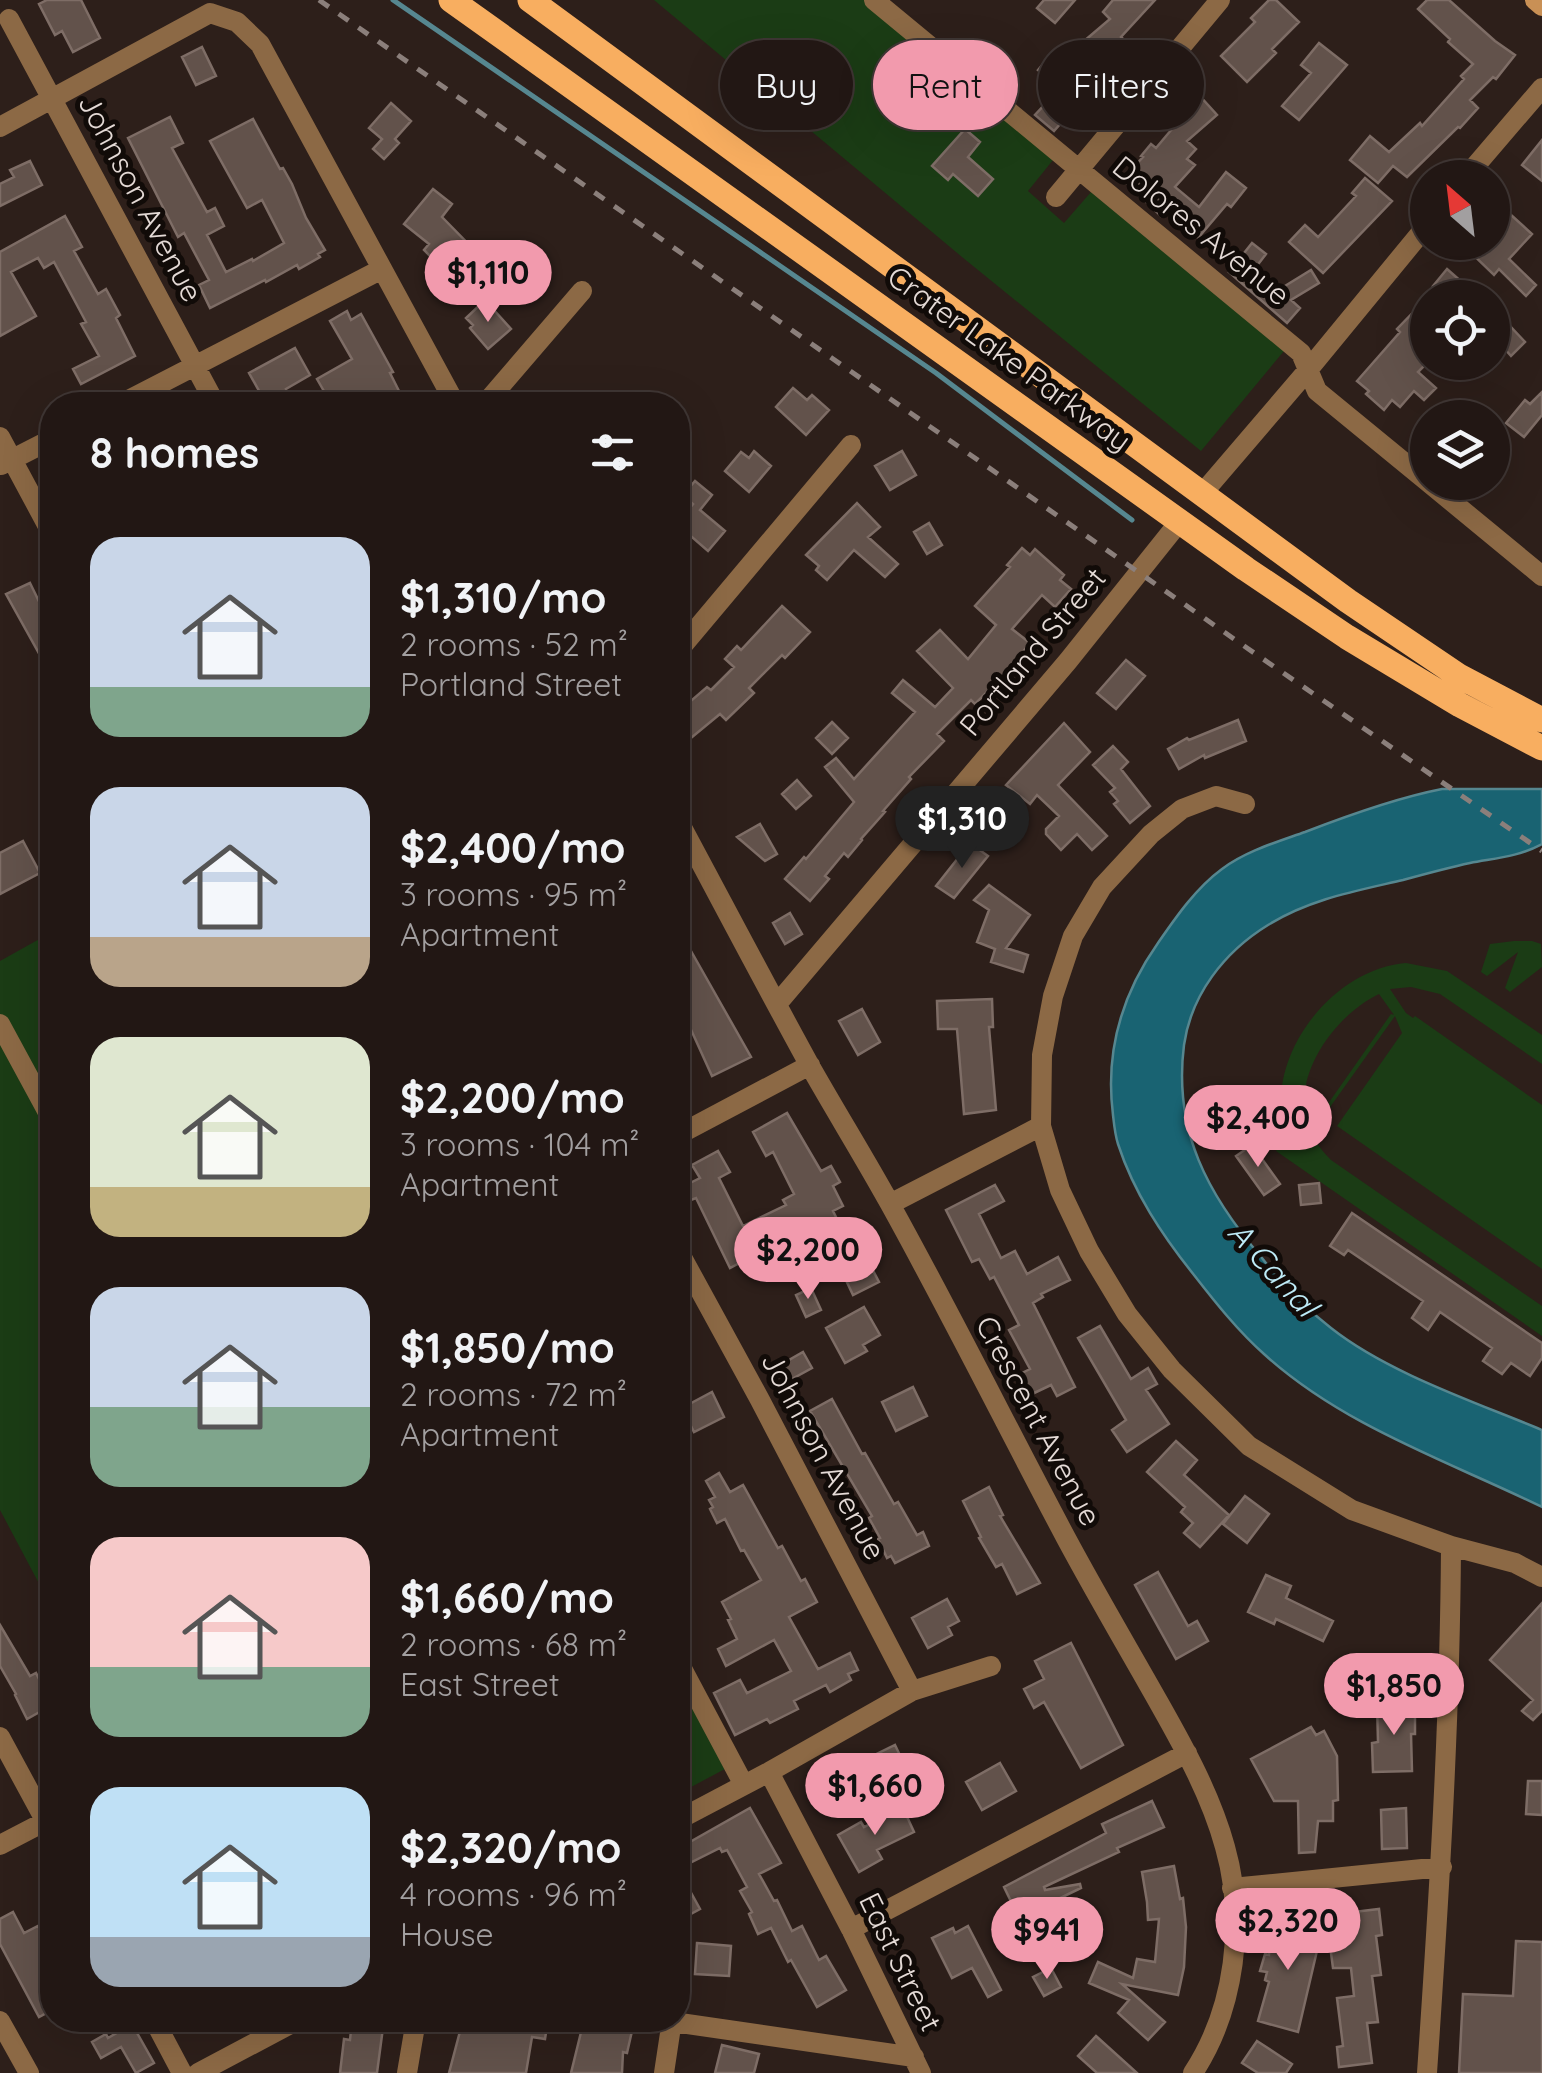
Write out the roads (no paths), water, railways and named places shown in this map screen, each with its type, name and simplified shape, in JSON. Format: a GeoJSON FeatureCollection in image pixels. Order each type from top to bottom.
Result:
{"type":"FeatureCollection","features":[{"type":"Feature","properties":{"kind":"main road","name":"Crater Lake Parkway"},"geometry":{"type":"LineString","coordinates":[[452,0],[1346,637],[1542,748]]}},
{"type":"Feature","properties":{"kind":"main road","name":"Crater Lake Parkway"},"geometry":{"type":"LineString","coordinates":[[530,0],[1348,601],[1458,676],[1542,720]]}},
{"type":"Feature","properties":{"kind":"main road"},"geometry":{"type":"LineString","coordinates":[[1180,521],[1189,516],[1205,520],[1258,557],[1348,601]]}},
{"type":"Feature","properties":{"kind":"street","name":"Dolores Avenue"},"geometry":{"type":"LineString","coordinates":[[874,0],[1301,352],[1317,391],[1410,467]]}},
{"type":"Feature","properties":{"kind":"street"},"geometry":{"type":"LineString","coordinates":[[1056,197],[1220,0]]}},
{"type":"Feature","properties":{"kind":"street"},"geometry":{"type":"LineString","coordinates":[[1534,0],[1542,6]]}},
{"type":"Feature","properties":{"kind":"street"},"geometry":{"type":"LineString","coordinates":[[0,127],[210,12],[237,22],[260,44],[449,392]]}},
{"type":"Feature","properties":{"kind":"street","name":"Johnson Avenue"},"geometry":{"type":"LineString","coordinates":[[10,19],[209,392]]}},
{"type":"Feature","properties":{"kind":"street"},"geometry":{"type":"LineString","coordinates":[[1481,160],[1542,88]]}},
{"type":"Feature","properties":{"kind":"street"},"geometry":{"type":"LineString","coordinates":[[1201,495],[1410,246]]}},
{"type":"Feature","properties":{"kind":"street"},"geometry":{"type":"LineString","coordinates":[[144,392],[382,269]]}},
{"type":"Feature","properties":{"kind":"street"},"geometry":{"type":"LineString","coordinates":[[495,392],[582,291]]}},
{"type":"Feature","properties":{"kind":"street"},"geometry":{"type":"LineString","coordinates":[[0,437],[6,463],[40,515]]}},
{"type":"Feature","properties":{"kind":"street"},"geometry":{"type":"LineString","coordinates":[[6,463],[40,445]]}},
{"type":"Feature","properties":{"kind":"street"},"geometry":{"type":"LineString","coordinates":[[690,637],[851,445]]}},
{"type":"Feature","properties":{"kind":"street","name":"Dolores Avenue"},"geometry":{"type":"LineString","coordinates":[[1450,500],[1542,576]]}},
{"type":"Feature","properties":{"kind":"street","name":"Portland Street"},"geometry":{"type":"LineString","coordinates":[[777,1004],[1068,660],[1180,521]]}},
{"type":"Feature","properties":{"kind":"street"},"geometry":{"type":"LineString","coordinates":[[1245,804],[1216,796],[1182,809],[1151,834],[1102,886],[1073,936],[1053,996],[1042,1055],[1041,1126],[1060,1190],[1089,1250],[1127,1314],[1172,1370],[1249,1446],[1352,1510],[1451,1546],[1515,1563],[1542,1576]]}},
{"type":"Feature","properties":{"kind":"street","name":"Crescent Avenue"},"geometry":{"type":"LineString","coordinates":[[690,842],[890,1204],[1068,1542],[1187,1754],[1216,1816],[1232,1888],[1232,1965],[1216,2031],[1193,2073]]}},
{"type":"Feature","properties":{"kind":"street"},"geometry":{"type":"LineString","coordinates":[[0,1024],[40,1098]]}},
{"type":"Feature","properties":{"kind":"street"},"geometry":{"type":"LineString","coordinates":[[690,1130],[810,1065]]}},
{"type":"Feature","properties":{"kind":"street"},"geometry":{"type":"LineString","coordinates":[[890,1204],[1041,1126]]}},
{"type":"Feature","properties":{"kind":"street","name":"Johnson Avenue"},"geometry":{"type":"LineString","coordinates":[[690,1272],[912,1691]]}},
{"type":"Feature","properties":{"kind":"street"},"geometry":{"type":"LineString","coordinates":[[1427,2073],[1442,1867],[1451,1664],[1451,1546]]}},
{"type":"Feature","properties":{"kind":"street"},"geometry":{"type":"LineString","coordinates":[[690,1814],[912,1691],[991,1666]]}},
{"type":"Feature","properties":{"kind":"street"},"geometry":{"type":"LineString","coordinates":[[690,1683],[744,1785]]}},
{"type":"Feature","properties":{"kind":"street"},"geometry":{"type":"LineString","coordinates":[[0,1737],[40,1810]]}},
{"type":"Feature","properties":{"kind":"street"},"geometry":{"type":"LineString","coordinates":[[851,1929],[1187,1754]]}},
{"type":"Feature","properties":{"kind":"street","name":"East Street"},"geometry":{"type":"LineString","coordinates":[[769,1772],[918,2065]]}},
{"type":"Feature","properties":{"kind":"street"},"geometry":{"type":"LineString","coordinates":[[0,1845],[40,1830]]}},
{"type":"Feature","properties":{"kind":"street"},"geometry":{"type":"LineString","coordinates":[[1232,1888],[1442,1867]]}},
{"type":"Feature","properties":{"kind":"street"},"geometry":{"type":"LineString","coordinates":[[0,2021],[29,2073]]}},
{"type":"Feature","properties":{"kind":"street"},"geometry":{"type":"LineString","coordinates":[[690,2024],[918,2065]]}},
{"type":"Feature","properties":{"kind":"street"},"geometry":{"type":"LineString","coordinates":[[160,2032],[182,2073]]}},
{"type":"Feature","properties":{"kind":"street"},"geometry":{"type":"LineString","coordinates":[[198,2073],[275,2032]]}},
{"type":"Feature","properties":{"kind":"street"},"geometry":{"type":"LineString","coordinates":[[406,2073],[414,2032]]}},
{"type":"Feature","properties":{"kind":"street"},"geometry":{"type":"LineString","coordinates":[[664,2073],[671,2032]]}},
{"type":"Feature","properties":{"kind":"water"},"geometry":{"type":"Polygon","coordinates":[[[1442,789],[1542,789],[1542,844],[1516,854],[1334,897],[1284,916],[1252,936],[1212,976],[1194,1009],[1184,1045],[1184,1106],[1199,1160],[1225,1210],[1278,1277],[1312,1312],[1354,1344],[1405,1373],[1542,1430],[1542,1507],[1362,1422],[1264,1354],[1219,1306],[1160,1229],[1132,1180],[1115,1130],[1112,1069],[1126,1003],[1145,962],[1204,885],[1231,863],[1262,848],[1373,807],[1442,789]]]}},
{"type":"Feature","properties":{"kind":"waterway"},"geometry":{"type":"LineString","coordinates":[[393,0],[936,373],[1132,520]]}},
{"type":"Feature","properties":{"kind":"railway"},"geometry":{"type":"LineString","coordinates":[[319,0],[1542,851]]}},
{"type":"Feature","properties":{"kind":"water label","name":"A Canal"},"geometry":{"type":"Point","coordinates":[1273,1269]}}]}
